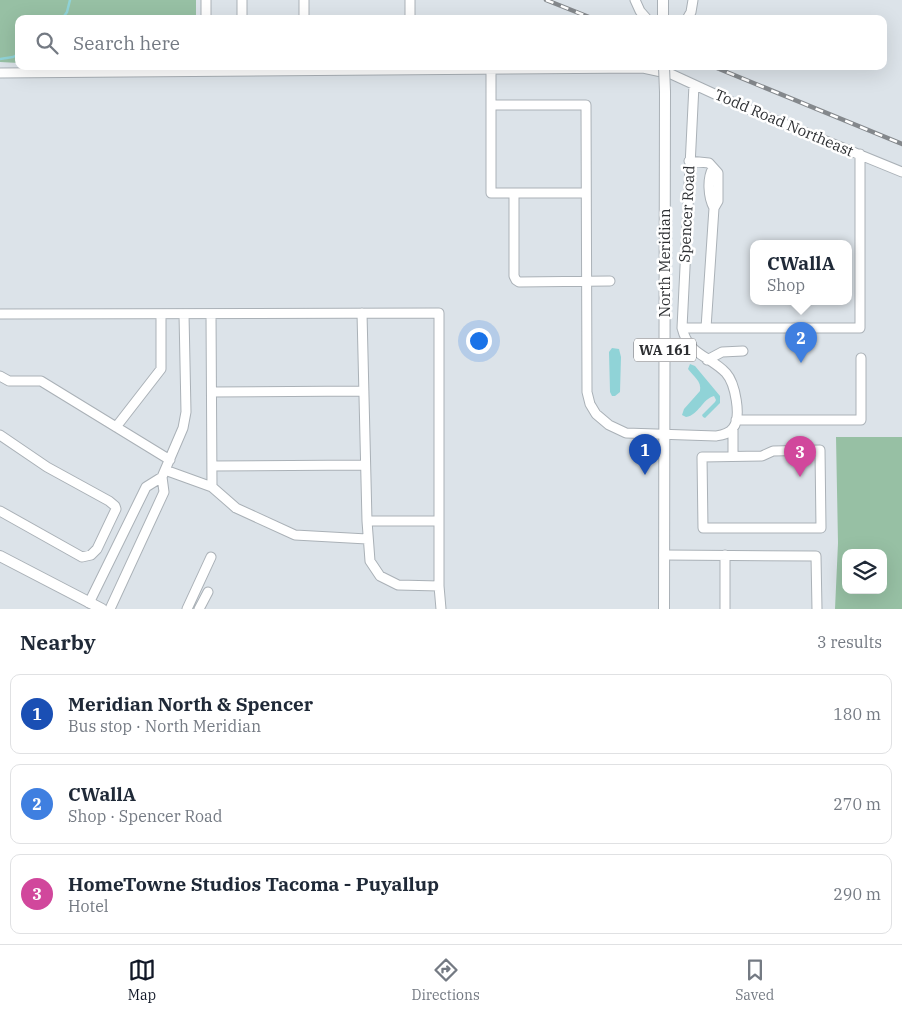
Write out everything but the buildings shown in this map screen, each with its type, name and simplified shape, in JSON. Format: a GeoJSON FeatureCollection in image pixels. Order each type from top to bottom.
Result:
{"type":"FeatureCollection","features":[{"type":"Feature","properties":{"kind":"main road"},"geometry":{"type":"LineString","coordinates":[[663,0],[663,15]]}},
{"type":"Feature","properties":{"kind":"main road","name":"North Meridian"},"geometry":{"type":"LineString","coordinates":[[664,609],[665,70]]}},
{"type":"Feature","properties":{"kind":"main road"},"geometry":{"type":"LineString","coordinates":[[0,556],[95,607]]}},
{"type":"Feature","properties":{"kind":"street"},"geometry":{"type":"LineString","coordinates":[[206,0],[206,15]]}},
{"type":"Feature","properties":{"kind":"street"},"geometry":{"type":"LineString","coordinates":[[242,0],[242,15]]}},
{"type":"Feature","properties":{"kind":"street"},"geometry":{"type":"LineString","coordinates":[[304,0],[304,15]]}},
{"type":"Feature","properties":{"kind":"street"},"geometry":{"type":"LineString","coordinates":[[410,0],[410,15]]}},
{"type":"Feature","properties":{"kind":"street"},"geometry":{"type":"LineString","coordinates":[[636,0],[644,15]]}},
{"type":"Feature","properties":{"kind":"street"},"geometry":{"type":"LineString","coordinates":[[689,15],[693,0]]}},
{"type":"Feature","properties":{"kind":"street","name":"Todd Road Northeast"},"geometry":{"type":"LineString","coordinates":[[0,73],[155,70]]}},
{"type":"Feature","properties":{"kind":"street"},"geometry":{"type":"LineString","coordinates":[[491,70],[491,193],[586,193]]}},
{"type":"Feature","properties":{"kind":"street","name":"Todd Road Northeast"},"geometry":{"type":"LineString","coordinates":[[665,70],[745,108],[902,172]]}},
{"type":"Feature","properties":{"kind":"street","name":"Spencer Road"},"geometry":{"type":"LineString","coordinates":[[694,85],[682,328],[684,338],[690,347],[726,373],[736,393],[733,456]]}},
{"type":"Feature","properties":{"kind":"street"},"geometry":{"type":"LineString","coordinates":[[491,105],[586,105],[587,392],[593,409],[609,425],[626,433],[716,436],[726,434],[735,424],[861,420],[861,358]]}},
{"type":"Feature","properties":{"kind":"street"},"geometry":{"type":"LineString","coordinates":[[682,328],[860,328],[860,154]]}},
{"type":"Feature","properties":{"kind":"street"},"geometry":{"type":"LineString","coordinates":[[689,161],[706,162],[712,165],[713,168],[710,174],[710,201],[714,208],[706,328]]}},
{"type":"Feature","properties":{"kind":"street"},"geometry":{"type":"LineString","coordinates":[[514,193],[514,276],[516,280],[519,282],[610,281]]}},
{"type":"Feature","properties":{"kind":"street"},"geometry":{"type":"LineString","coordinates":[[362,313],[367,539],[370,561],[380,576],[398,585],[438,586]]}},
{"type":"Feature","properties":{"kind":"street"},"geometry":{"type":"LineString","coordinates":[[0,314],[438,313],[438,586],[441,609]]}},
{"type":"Feature","properties":{"kind":"street"},"geometry":{"type":"LineString","coordinates":[[116,427],[161,369],[161,314]]}},
{"type":"Feature","properties":{"kind":"street"},"geometry":{"type":"LineString","coordinates":[[110,609],[164,492],[164,473],[184,428],[186,412],[184,314]]}},
{"type":"Feature","properties":{"kind":"street"},"geometry":{"type":"LineString","coordinates":[[211,314],[212,487]]}},
{"type":"Feature","properties":{"kind":"street"},"geometry":{"type":"LineString","coordinates":[[707,360],[722,352],[743,351]]}},
{"type":"Feature","properties":{"kind":"street"},"geometry":{"type":"LineString","coordinates":[[0,376],[9,382],[41,381],[170,460]]}},
{"type":"Feature","properties":{"kind":"street"},"geometry":{"type":"LineString","coordinates":[[212,392],[364,391]]}},
{"type":"Feature","properties":{"kind":"street"},"geometry":{"type":"LineString","coordinates":[[0,435],[48,466],[109,501],[116,509],[97,549],[92,555],[82,557],[0,511]]}},
{"type":"Feature","properties":{"kind":"street"},"geometry":{"type":"LineString","coordinates":[[820,450],[820,528],[703,528],[702,457],[733,456],[762,456],[773,451],[820,450]]}},
{"type":"Feature","properties":{"kind":"street"},"geometry":{"type":"LineString","coordinates":[[212,466],[366,465]]}},
{"type":"Feature","properties":{"kind":"street"},"geometry":{"type":"LineString","coordinates":[[164,473],[212,487],[236,508],[295,535],[367,539]]}},
{"type":"Feature","properties":{"kind":"street"},"geometry":{"type":"LineString","coordinates":[[95,607],[146,487],[164,473]]}},
{"type":"Feature","properties":{"kind":"street"},"geometry":{"type":"LineString","coordinates":[[367,521],[438,521]]}},
{"type":"Feature","properties":{"kind":"street"},"geometry":{"type":"LineString","coordinates":[[664,555],[816,556],[817,609]]}},
{"type":"Feature","properties":{"kind":"street"},"geometry":{"type":"LineString","coordinates":[[725,555],[725,609]]}},
{"type":"Feature","properties":{"kind":"street"},"geometry":{"type":"LineString","coordinates":[[187,609],[211,557]]}},
{"type":"Feature","properties":{"kind":"street"},"geometry":{"type":"LineString","coordinates":[[199,609],[208,592]]}},
{"type":"Feature","properties":{"kind":"green space"},"geometry":{"type":"Polygon","coordinates":[[[0,0],[196,0],[196,15],[15,15],[15,63],[0,62],[0,0]]]}},
{"type":"Feature","properties":{"kind":"green space"},"geometry":{"type":"Polygon","coordinates":[[[836,437],[902,437],[902,609],[835,609],[838,543],[836,437]]]}},
{"type":"Feature","properties":{"kind":"water"},"geometry":{"type":"Polygon","coordinates":[[[612,348],[619,349],[621,357],[620,392],[615,396],[612,396],[610,392],[609,352],[612,348]]]}},
{"type":"Feature","properties":{"kind":"water"},"geometry":{"type":"Polygon","coordinates":[[[690,364],[695,366],[720,396],[720,403],[705,418],[702,415],[715,402],[714,396],[706,400],[690,416],[682,415],[684,409],[700,391],[698,381],[688,369],[690,364]]]}},
{"type":"Feature","properties":{"kind":"waterway"},"geometry":{"type":"LineString","coordinates":[[65,15],[70,0]]}},
{"type":"Feature","properties":{"kind":"waterway"},"geometry":{"type":"LineString","coordinates":[[0,59],[15,56]]}},
{"type":"Feature","properties":{"kind":"railway"},"geometry":{"type":"LineString","coordinates":[[546,0],[584,15]]}},
{"type":"Feature","properties":{"kind":"railway"},"geometry":{"type":"LineString","coordinates":[[722,70],[902,144]]}},
{"type":"Feature","properties":{"kind":"place","name":"CWallA"},"geometry":{"type":"Point","coordinates":[801,363]}},
{"type":"Feature","properties":{"kind":"place","name":"Meridian North & Spencer"},"geometry":{"type":"Point","coordinates":[645,475]}},
{"type":"Feature","properties":{"kind":"place","name":"HomeTowne Studios Tacoma - Puyallup"},"geometry":{"type":"Point","coordinates":[800,477]}}]}
